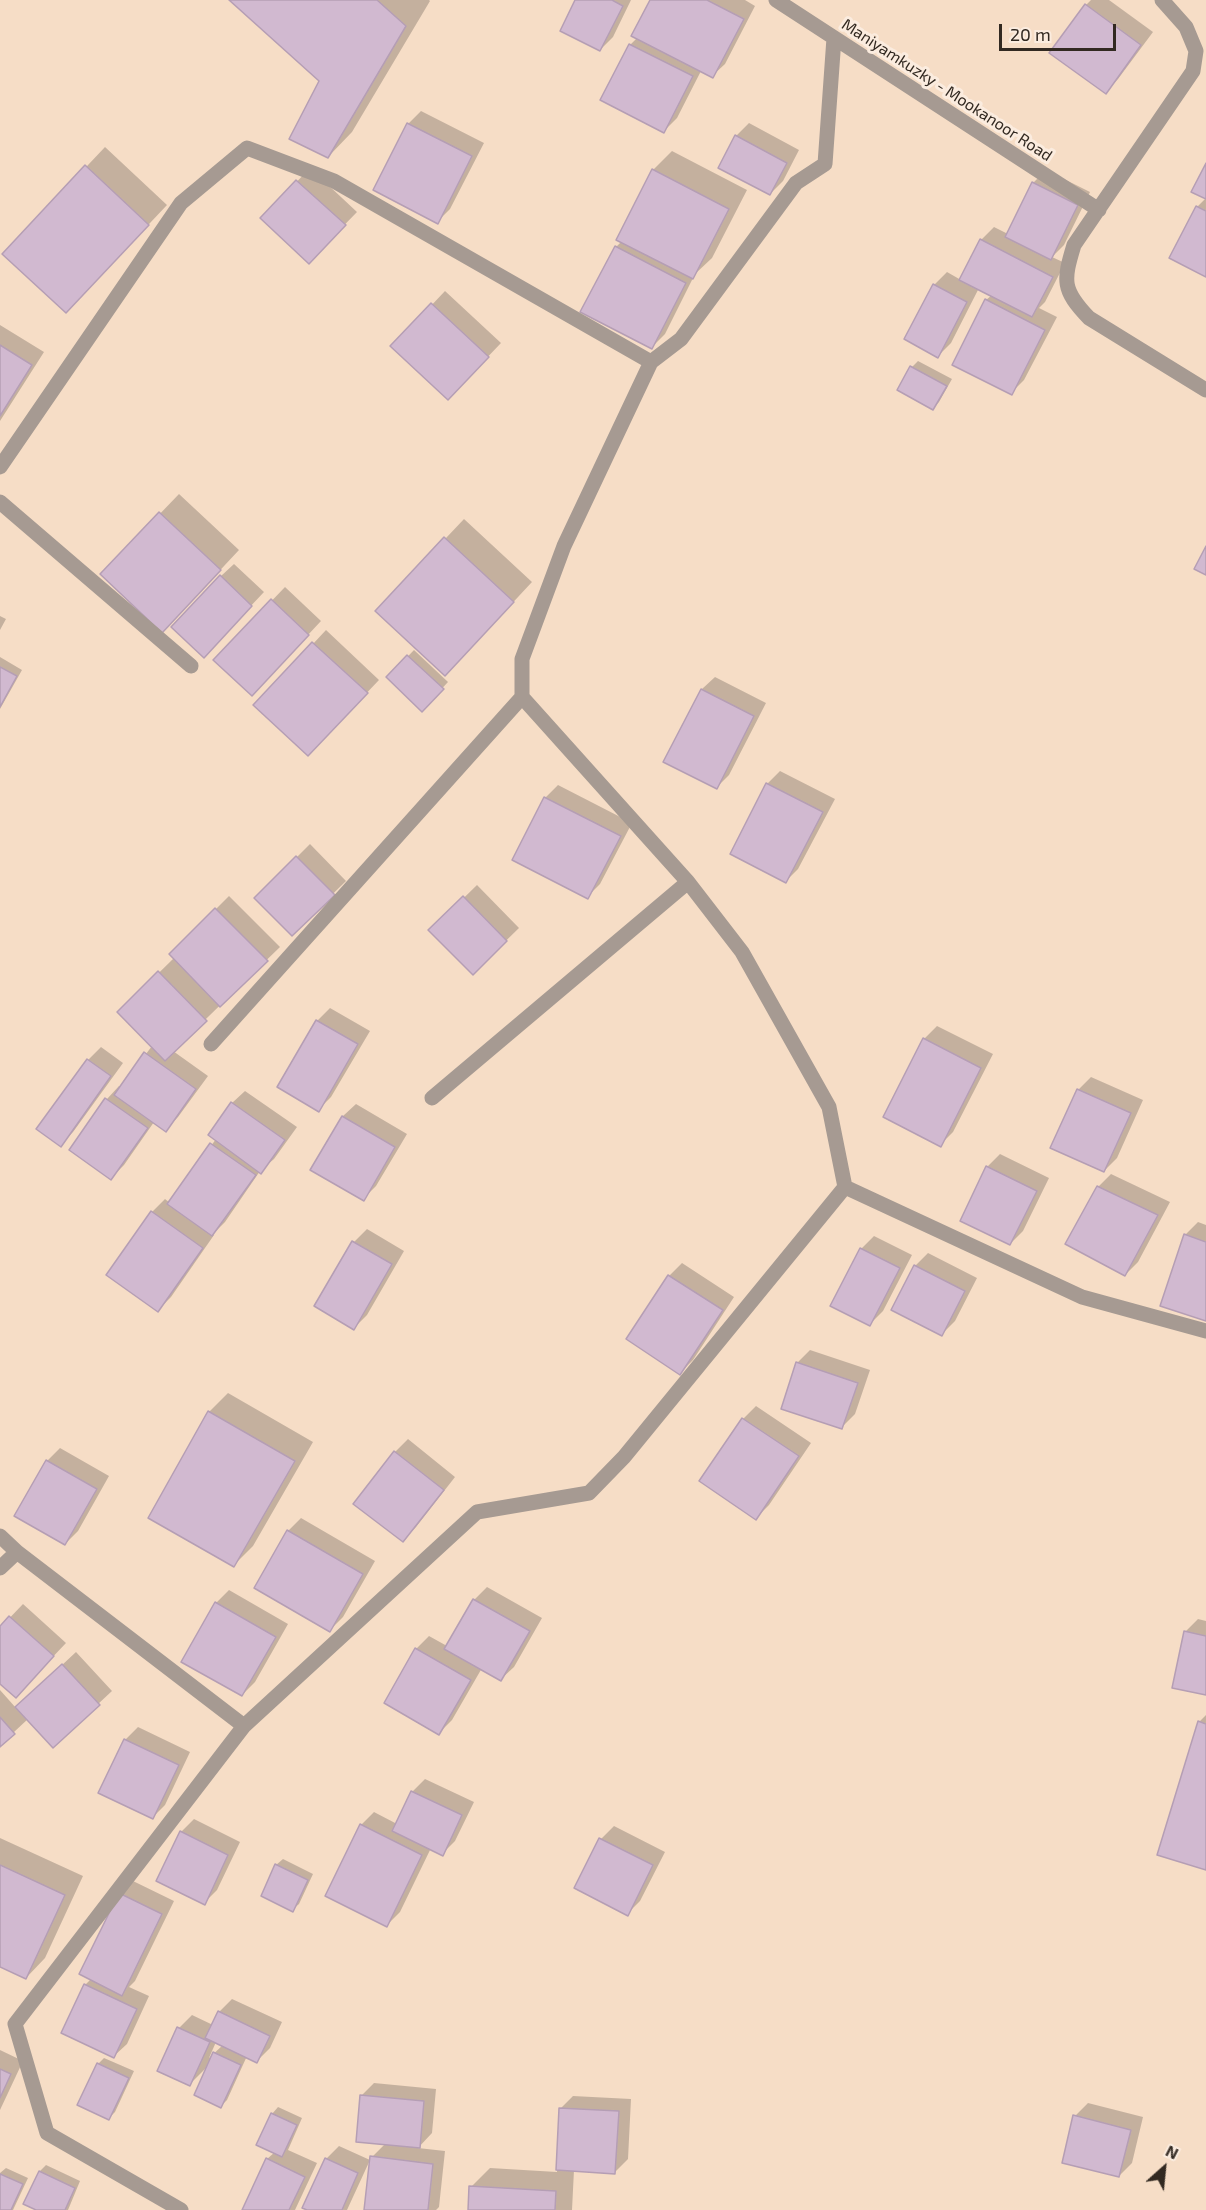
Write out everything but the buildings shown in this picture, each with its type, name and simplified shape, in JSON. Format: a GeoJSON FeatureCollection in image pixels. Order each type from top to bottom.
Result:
{"type":"FeatureCollection","features":[{"type":"Feature","properties":{"kind":"street","name":"Maniyamkuzky - Mookanoor Road"},"geometry":{"type":"LineString","coordinates":[[776,0],[1099,210]]}},
{"type":"Feature","properties":{"kind":"street"},"geometry":{"type":"LineString","coordinates":[[1162,0],[1186,27],[1196,51],[1193,71],[1074,245],[1065,275],[1073,302],[1089,318],[1206,390]]}},
{"type":"Feature","properties":{"kind":"street"},"geometry":{"type":"LineString","coordinates":[[211,1044],[522,697],[522,659],[564,546],[651,362],[681,339],[796,183],[825,164],[834,38]]}},
{"type":"Feature","properties":{"kind":"street"},"geometry":{"type":"LineString","coordinates":[[0,468],[181,203],[247,148],[334,181],[651,362]]}},
{"type":"Feature","properties":{"kind":"street"},"geometry":{"type":"LineString","coordinates":[[0,502],[191,666]]}},
{"type":"Feature","properties":{"kind":"street"},"geometry":{"type":"LineString","coordinates":[[522,697],[688,882],[742,952],[829,1107],[845,1187]]}},
{"type":"Feature","properties":{"kind":"street"},"geometry":{"type":"LineString","coordinates":[[432,1098],[688,882]]}},
{"type":"Feature","properties":{"kind":"street"},"geometry":{"type":"LineString","coordinates":[[845,1187],[1083,1297],[1206,1331]]}},
{"type":"Feature","properties":{"kind":"street"},"geometry":{"type":"LineString","coordinates":[[181,2210],[47,2133],[15,2024],[244,1726],[477,1512],[589,1493],[624,1457],[845,1187]]}},
{"type":"Feature","properties":{"kind":"street"},"geometry":{"type":"LineString","coordinates":[[0,1536],[17,1552],[244,1726]]}},
{"type":"Feature","properties":{"kind":"street"},"geometry":{"type":"LineString","coordinates":[[0,1568],[17,1552]]}}]}
